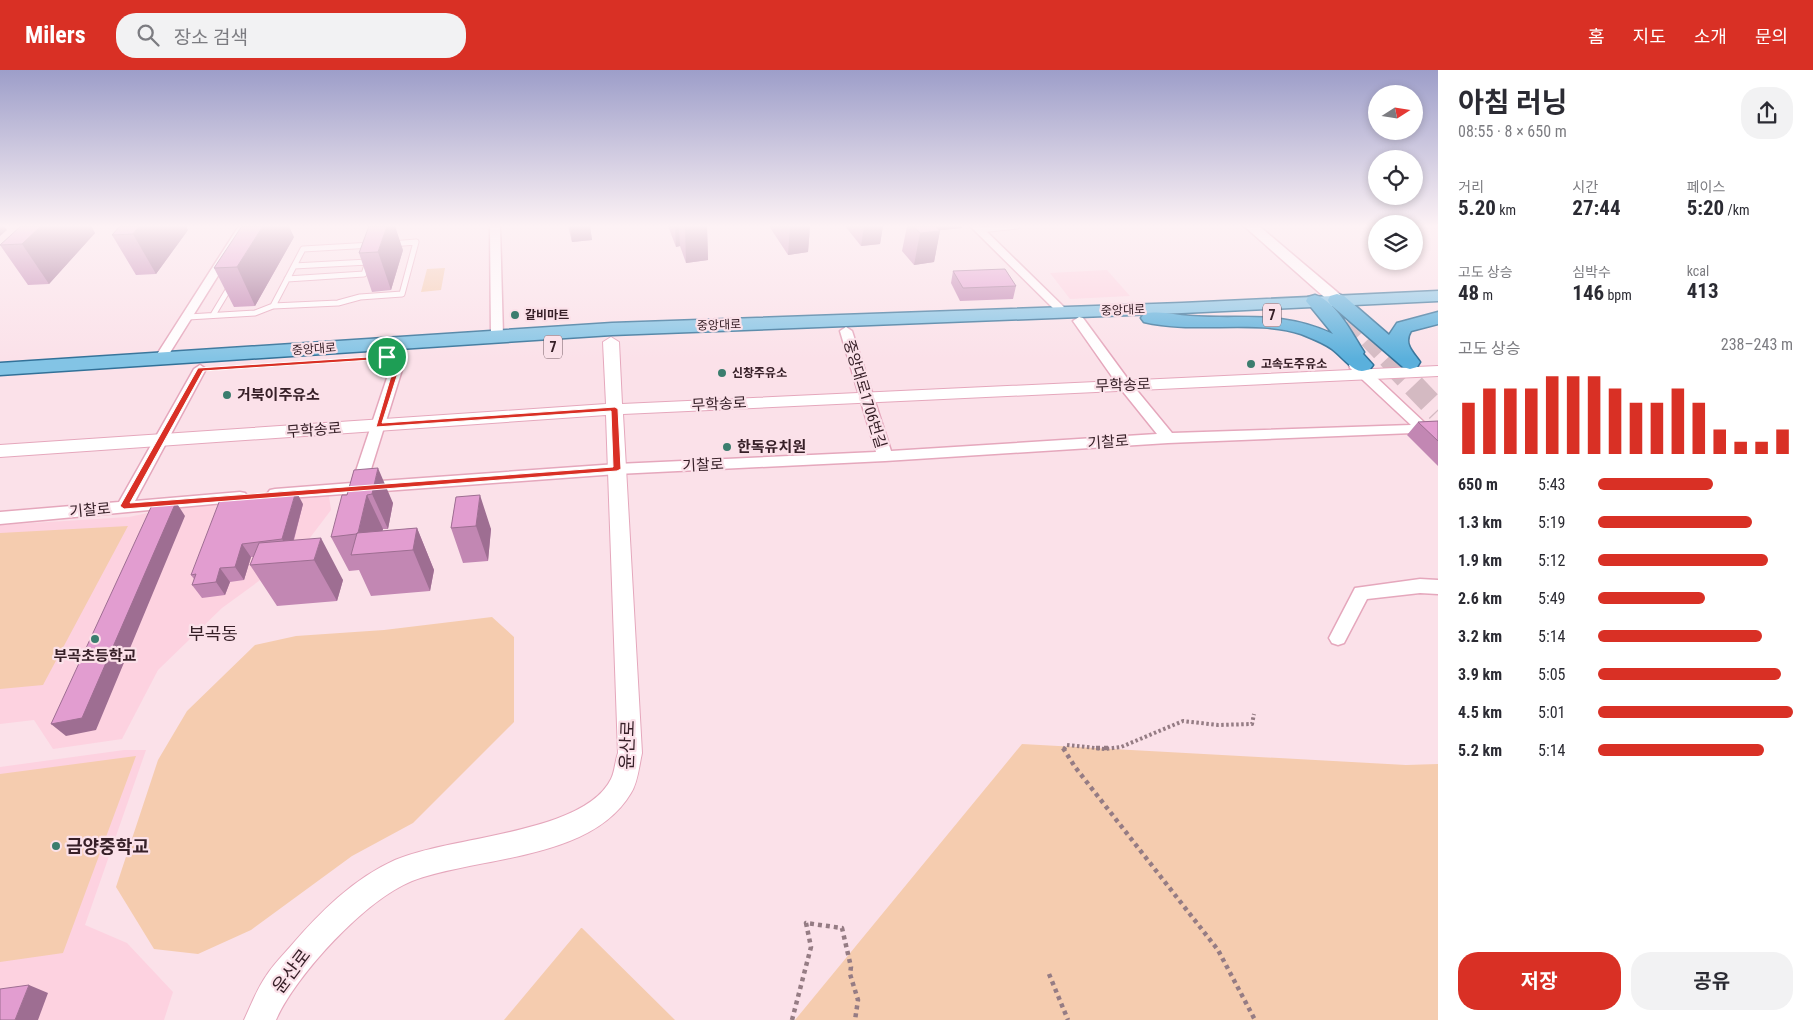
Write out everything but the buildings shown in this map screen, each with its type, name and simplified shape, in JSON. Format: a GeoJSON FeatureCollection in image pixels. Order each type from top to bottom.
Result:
{"type":"FeatureCollection","features":[{"type":"Feature","properties":{"kind":"highway"},"geometry":{"type":"LineString","coordinates":[[1329,301],[1410,363],[1398,347],[1398,336],[1404,327],[1438,318]]}},
{"type":"Feature","properties":{"kind":"highway"},"geometry":{"type":"LineString","coordinates":[[1329,301],[1336,323],[1364,370]]}},
{"type":"Feature","properties":{"kind":"highway"},"geometry":{"type":"LineString","coordinates":[[1151,318],[1191,322],[1279,323],[1308,330],[1338,344],[1364,370]]}},
{"type":"Feature","properties":{"kind":"main road"},"geometry":{"type":"LineString","coordinates":[[1293,270],[1329,301]]}},
{"type":"Feature","properties":{"kind":"main road"},"geometry":{"type":"LineString","coordinates":[[1297,270],[1329,301]]}},
{"type":"Feature","properties":{"kind":"main road","name":"중앙대로"},"geometry":{"type":"LineString","coordinates":[[0,382],[611,342],[846,332],[1329,301],[1438,296]]}},
{"type":"Feature","properties":{"kind":"main road","name":"중앙대로"},"geometry":{"type":"LineString","coordinates":[[0,369],[497,336],[794,322],[1071,317],[1151,318],[1329,301],[1438,310]]}},
{"type":"Feature","properties":{"kind":"street"},"geometry":{"type":"LineString","coordinates":[[160,359],[217,270]]}},
{"type":"Feature","properties":{"kind":"street"},"geometry":{"type":"LineString","coordinates":[[496,270],[497,336]]}},
{"type":"Feature","properties":{"kind":"street"},"geometry":{"type":"LineString","coordinates":[[1022,270],[1071,317],[1168,438]]}},
{"type":"Feature","properties":{"kind":"street","name":"중앙대로1706번길"},"geometry":{"type":"LineString","coordinates":[[846,332],[885,456]]}},
{"type":"Feature","properties":{"kind":"street","name":"윤산로"},"geometry":{"type":"LineString","coordinates":[[260,1020],[276,988],[324,929],[369,891],[405,870],[454,854],[569,829],[600,811],[617,794],[629,766],[630,752],[611,342]]}},
{"type":"Feature","properties":{"kind":"street"},"geometry":{"type":"LineString","coordinates":[[358,491],[400,357]]}},
{"type":"Feature","properties":{"kind":"street"},"geometry":{"type":"LineString","coordinates":[[124,506],[200,369]]}},
{"type":"Feature","properties":{"kind":"street"},"geometry":{"type":"LineString","coordinates":[[1364,370],[1422,428]]}},
{"type":"Feature","properties":{"kind":"street","name":"무학송로"},"geometry":{"type":"LineString","coordinates":[[0,451],[615,409],[1126,385],[1364,370],[1438,371]]}},
{"type":"Feature","properties":{"kind":"street","name":"기찰로"},"geometry":{"type":"LineString","coordinates":[[0,518],[124,506],[256,496],[358,491],[617,469],[885,456],[1168,438],[1320,434],[1438,428]]}},
{"type":"Feature","properties":{"kind":"street"},"geometry":{"type":"LineString","coordinates":[[1338,638],[1361,593],[1420,586],[1438,587]]}},
{"type":"Feature","properties":{"kind":"lane"},"geometry":{"type":"LineString","coordinates":[[273,306],[292,270]]}},
{"type":"Feature","properties":{"kind":"lane"},"geometry":{"type":"LineString","coordinates":[[288,279],[364,274],[365,270]]}},
{"type":"Feature","properties":{"kind":"lane"},"geometry":{"type":"LineString","coordinates":[[188,317],[255,313],[273,306],[338,303],[360,298],[402,294],[408,270]]}},
{"type":"Feature","properties":{"kind":"lane"},"geometry":{"type":"LineString","coordinates":[[213,316],[236,276]]}},
{"type":"Feature","properties":{"kind":"path"},"geometry":{"type":"LineString","coordinates":[[1254,714],[1252,724],[1218,725],[1182,721],[1121,747],[1105,749],[1067,745],[1063,748],[1075,767],[1218,950],[1255,1020]]}},
{"type":"Feature","properties":{"kind":"path"},"geometry":{"type":"LineString","coordinates":[[792,1020],[811,947],[806,923],[842,928],[851,967],[850,974],[858,1000],[855,1020]]}},
{"type":"Feature","properties":{"kind":"path"},"geometry":{"type":"LineString","coordinates":[[1049,974],[1068,1020]]}},
{"type":"Feature","properties":{"kind":"shaded area"},"geometry":{"type":"Polygon","coordinates":[[[427,270],[445,270],[441,290],[421,292],[427,270]]]}},
{"type":"Feature","properties":{"kind":"shaded area"},"geometry":{"type":"Polygon","coordinates":[[[1107,270],[1130,296],[1070,299],[1050,273],[1107,270]]]}},
{"type":"Feature","properties":{"kind":"shaded area","name":"부곡초등학교"},"geometry":{"type":"Polygon","coordinates":[[[329,496],[331,510],[300,551],[222,608],[158,670],[122,739],[53,749],[34,720],[0,724],[0,525],[129,517],[171,508],[329,496]]]}},
{"type":"Feature","properties":{"kind":"shaded area"},"geometry":{"type":"Polygon","coordinates":[[[128,526],[43,685],[0,689],[0,533],[128,526]]]}},
{"type":"Feature","properties":{"kind":"shaded area"},"geometry":{"type":"Polygon","coordinates":[[[492,617],[514,637],[514,722],[413,823],[352,856],[251,930],[198,954],[154,949],[116,887],[158,760],[187,711],[255,645],[296,636],[384,630],[492,617]]]}},
{"type":"Feature","properties":{"kind":"shaded area"},"geometry":{"type":"Polygon","coordinates":[[[1022,744],[1406,765],[1438,764],[1438,1020],[795,1020],[1022,744]]]}},
{"type":"Feature","properties":{"kind":"shaded area","name":"금양중학교"},"geometry":{"type":"Polygon","coordinates":[[[124,750],[146,750],[85,925],[127,943],[173,992],[164,1020],[0,1020],[0,767],[124,750]]]}},
{"type":"Feature","properties":{"kind":"shaded area"},"geometry":{"type":"Polygon","coordinates":[[[136,756],[63,953],[0,962],[0,774],[136,756]]]}},
{"type":"Feature","properties":{"kind":"shaded area"},"geometry":{"type":"Polygon","coordinates":[[[582,928],[675,1020],[504,1020],[582,928]]]}},
{"type":"Feature","properties":{"kind":"tunnel"},"geometry":{"type":"LineString","coordinates":[[1331,300],[1391,363]]}},
{"type":"Feature","properties":{"kind":"tunnel"},"geometry":{"type":"LineString","coordinates":[[1390,361],[1438,411]]}},
{"type":"Feature","properties":{"kind":"place","name":"갈비마트"},"geometry":{"type":"Point","coordinates":[515,315]}},
{"type":"Feature","properties":{"kind":"place","name":"고속도주유소"},"geometry":{"type":"Point","coordinates":[1251,364]}},
{"type":"Feature","properties":{"kind":"place","name":"신창주유소"},"geometry":{"type":"Point","coordinates":[722,373]}},
{"type":"Feature","properties":{"kind":"place","name":"거북이주유소"},"geometry":{"type":"Point","coordinates":[227,395]}},
{"type":"Feature","properties":{"kind":"place","name":"한독유치원"},"geometry":{"type":"Point","coordinates":[727,447]}},
{"type":"Feature","properties":{"kind":"place","name":"부곡초등학교"},"geometry":{"type":"Point","coordinates":[95,639]}},
{"type":"Feature","properties":{"kind":"place","name":"금양중학교"},"geometry":{"type":"Point","coordinates":[56,846]}},
{"type":"Feature","properties":{"kind":"district","name":"부곡동"},"geometry":{"type":"Point","coordinates":[213,633]}},
{"type":"Feature","properties":{"kind":"route"},"geometry":{"type":"LineString","coordinates":[[387,357],[400,357],[378,425],[615,409],[617,469],[124,506],[200,369],[387,357]]}}]}
